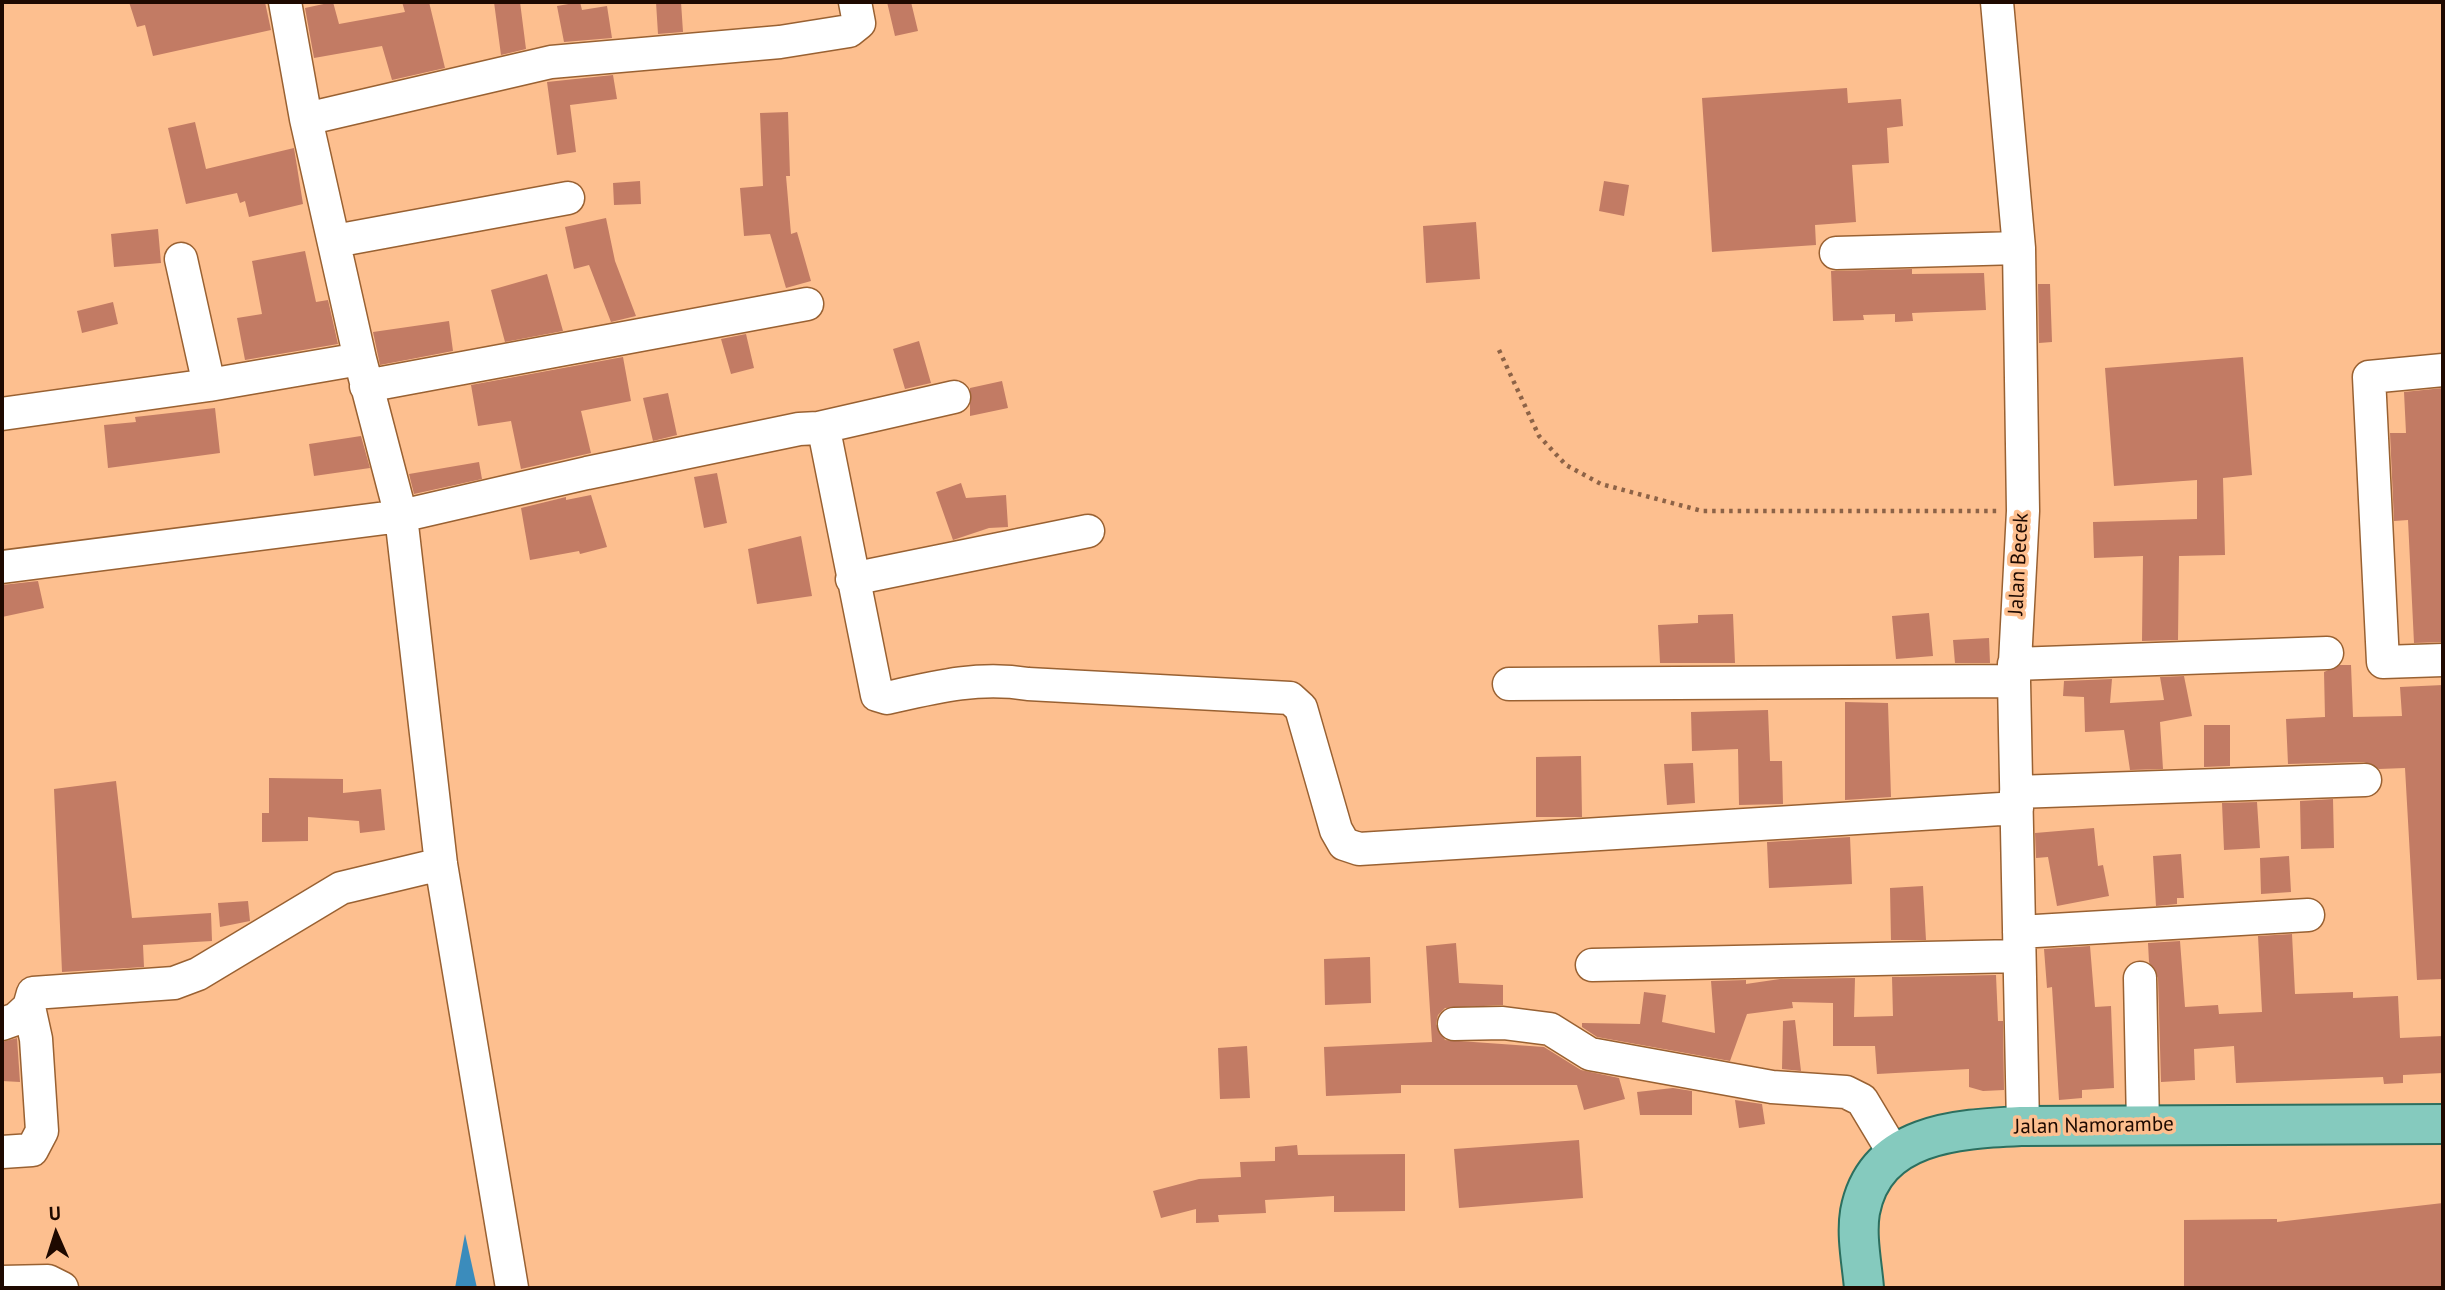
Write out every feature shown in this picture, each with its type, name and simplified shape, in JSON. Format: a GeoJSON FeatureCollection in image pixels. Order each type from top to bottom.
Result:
{"type":"FeatureCollection","features":[{"type":"Feature","properties":{"kind":"main road","name":"Jalan Namorambe"},"geometry":{"type":"LineString","coordinates":[[1864,1288],[1860,1213],[1869,1186],[1895,1155],[1933,1134],[2023,1126],[2443,1124]]}},
{"type":"Feature","properties":{"kind":"street"},"geometry":{"type":"LineString","coordinates":[[285,2],[306,119],[363,372],[401,516],[441,864],[512,1288]]}},
{"type":"Feature","properties":{"kind":"street"},"geometry":{"type":"LineString","coordinates":[[306,119],[551,62],[780,42],[849,31],[859,23],[855,2]]}},
{"type":"Feature","properties":{"kind":"street","name":"Jalan Becek"},"geometry":{"type":"LineString","coordinates":[[1997,2],[2019,248],[2023,511],[2014,673],[2023,1126]]}},
{"type":"Feature","properties":{"kind":"street"},"geometry":{"type":"LineString","coordinates":[[335,241],[568,198]]}},
{"type":"Feature","properties":{"kind":"street"},"geometry":{"type":"LineString","coordinates":[[1836,253],[2019,248]]}},
{"type":"Feature","properties":{"kind":"street"},"geometry":{"type":"LineString","coordinates":[[181,259],[209,385]]}},
{"type":"Feature","properties":{"kind":"street"},"geometry":{"type":"LineString","coordinates":[[2,414],[209,385],[363,372],[807,304]]}},
{"type":"Feature","properties":{"kind":"street"},"geometry":{"type":"LineString","coordinates":[[2443,370],[2369,377],[2383,662],[2443,660]]}},
{"type":"Feature","properties":{"kind":"street"},"geometry":{"type":"LineString","coordinates":[[2,567],[401,516],[600,470],[799,429],[818,428],[954,397]]}},
{"type":"Feature","properties":{"kind":"street"},"geometry":{"type":"LineString","coordinates":[[818,428],[825,435],[877,695],[887,698],[963,681],[996,679],[1028,684],[1290,698],[1301,708],[1336,830],[1345,844],[1360,849],[2017,800],[2365,780]]}},
{"type":"Feature","properties":{"kind":"street"},"geometry":{"type":"LineString","coordinates":[[852,579],[1088,531]]}},
{"type":"Feature","properties":{"kind":"street"},"geometry":{"type":"LineString","coordinates":[[1509,684],[2014,673],[2327,653]]}},
{"type":"Feature","properties":{"kind":"street"},"geometry":{"type":"LineString","coordinates":[[2,1153],[32,1150],[42,1132],[36,1038],[29,1007],[30,997],[38,992],[174,984],[198,974],[341,888],[441,864]]}},
{"type":"Feature","properties":{"kind":"street"},"geometry":{"type":"LineString","coordinates":[[1592,965],[2019,944],[2308,915]]}},
{"type":"Feature","properties":{"kind":"street"},"geometry":{"type":"LineString","coordinates":[[2140,978],[2143,1125]]}},
{"type":"Feature","properties":{"kind":"street"},"geometry":{"type":"LineString","coordinates":[[2,1024],[16,1019],[29,1007]]}},
{"type":"Feature","properties":{"kind":"street"},"geometry":{"type":"LineString","coordinates":[[1454,1024],[1503,1023],[1550,1029],[1590,1054],[1772,1087],[1846,1092],[1861,1100],[1895,1155]]}},
{"type":"Feature","properties":{"kind":"street"},"geometry":{"type":"LineString","coordinates":[[2,1282],[48,1281],[62,1288]]}},
{"type":"Feature","properties":{"kind":"path"},"geometry":{"type":"LineString","coordinates":[[1499,350],[1539,436],[1566,465],[1601,484],[1702,510],[2023,511]]}},
{"type":"Feature","properties":{"kind":"water"},"geometry":{"type":"Polygon","coordinates":[[[465,1234],[477,1288],[455,1288],[465,1234]]]}},
{"type":"Feature","properties":{"kind":"building"},"geometry":{"type":"Polygon","coordinates":[[[129,2],[265,2],[271,30],[153,56],[145,25],[137,27],[129,2]]]}},
{"type":"Feature","properties":{"kind":"building"},"geometry":{"type":"Polygon","coordinates":[[[333,2],[339,24],[405,12],[402,2],[429,2],[445,68],[392,80],[382,46],[314,58],[305,8],[333,2]]]}},
{"type":"Feature","properties":{"kind":"building"},"geometry":{"type":"Polygon","coordinates":[[[494,2],[520,2],[526,49],[501,55],[494,2]]]}},
{"type":"Feature","properties":{"kind":"building"},"geometry":{"type":"Polygon","coordinates":[[[580,2],[582,10],[607,6],[612,38],[564,42],[557,6],[580,2]]]}},
{"type":"Feature","properties":{"kind":"building"},"geometry":{"type":"Polygon","coordinates":[[[656,2],[681,2],[683,32],[658,34],[656,2]]]}},
{"type":"Feature","properties":{"kind":"building"},"geometry":{"type":"Polygon","coordinates":[[[887,2],[911,2],[918,31],[895,36],[887,2]]]}},
{"type":"Feature","properties":{"kind":"building"},"geometry":{"type":"Polygon","coordinates":[[[613,75],[617,99],[570,105],[576,152],[557,155],[547,82],[613,75]]]}},
{"type":"Feature","properties":{"kind":"building"},"geometry":{"type":"Polygon","coordinates":[[[1847,88],[1848,103],[1901,99],[1903,126],[1887,128],[1889,163],[1852,165],[1856,222],[1815,225],[1816,245],[1712,252],[1702,98],[1847,88]]]}},
{"type":"Feature","properties":{"kind":"building"},"geometry":{"type":"Polygon","coordinates":[[[788,112],[790,176],[786,176],[791,234],[797,232],[811,281],[786,288],[770,234],[744,236],[740,188],[763,186],[760,113],[788,112]]]}},
{"type":"Feature","properties":{"kind":"building"},"geometry":{"type":"Polygon","coordinates":[[[195,122],[206,169],[294,148],[303,204],[249,217],[245,201],[240,203],[237,193],[186,204],[168,128],[195,122]]]}},
{"type":"Feature","properties":{"kind":"building"},"geometry":{"type":"Polygon","coordinates":[[[640,181],[641,204],[614,205],[613,183],[640,181]]]}},
{"type":"Feature","properties":{"kind":"building"},"geometry":{"type":"Polygon","coordinates":[[[1604,181],[1629,185],[1624,216],[1599,211],[1604,181]]]}},
{"type":"Feature","properties":{"kind":"building"},"geometry":{"type":"Polygon","coordinates":[[[606,218],[615,261],[636,316],[611,322],[589,265],[574,269],[565,227],[606,218]]]}},
{"type":"Feature","properties":{"kind":"building"},"geometry":{"type":"Polygon","coordinates":[[[1476,222],[1480,279],[1426,283],[1423,226],[1476,222]]]}},
{"type":"Feature","properties":{"kind":"building"},"geometry":{"type":"Polygon","coordinates":[[[158,229],[161,263],[114,267],[111,234],[158,229]]]}},
{"type":"Feature","properties":{"kind":"building"},"geometry":{"type":"Polygon","coordinates":[[[305,251],[316,302],[328,300],[338,344],[245,360],[237,318],[262,314],[252,261],[305,251]]]}},
{"type":"Feature","properties":{"kind":"building"},"geometry":{"type":"Polygon","coordinates":[[[1912,269],[1912,274],[1984,273],[1986,310],[1912,313],[1913,321],[1895,322],[1895,314],[1863,315],[1864,320],[1833,321],[1831,271],[1912,269]]]}},
{"type":"Feature","properties":{"kind":"building"},"geometry":{"type":"Polygon","coordinates":[[[547,274],[563,331],[505,342],[491,290],[547,274]]]}},
{"type":"Feature","properties":{"kind":"building"},"geometry":{"type":"Polygon","coordinates":[[[2038,284],[2050,284],[2052,342],[2039,343],[2038,284]]]}},
{"type":"Feature","properties":{"kind":"building"},"geometry":{"type":"Polygon","coordinates":[[[113,302],[118,324],[82,333],[77,311],[113,302]]]}},
{"type":"Feature","properties":{"kind":"building"},"geometry":{"type":"Polygon","coordinates":[[[449,321],[453,351],[380,365],[373,332],[449,321]]]}},
{"type":"Feature","properties":{"kind":"building"},"geometry":{"type":"Polygon","coordinates":[[[746,334],[754,368],[731,374],[721,339],[746,334]]]}},
{"type":"Feature","properties":{"kind":"building"},"geometry":{"type":"Polygon","coordinates":[[[919,341],[931,383],[905,389],[893,349],[919,341]]]}},
{"type":"Feature","properties":{"kind":"building"},"geometry":{"type":"Polygon","coordinates":[[[623,357],[631,401],[581,411],[591,453],[521,469],[511,421],[478,426],[471,385],[623,357]]]}},
{"type":"Feature","properties":{"kind":"building"},"geometry":{"type":"Polygon","coordinates":[[[2243,357],[2252,475],[2223,478],[2225,555],[2179,556],[2178,640],[2142,641],[2143,556],[2094,558],[2093,522],[2197,519],[2197,480],[2114,486],[2105,368],[2243,357]]]}},
{"type":"Feature","properties":{"kind":"building"},"geometry":{"type":"Polygon","coordinates":[[[1002,381],[1008,408],[970,416],[970,388],[1002,381]]]}},
{"type":"Feature","properties":{"kind":"building"},"geometry":{"type":"Polygon","coordinates":[[[2443,388],[2443,642],[2414,643],[2408,520],[2394,521],[2390,433],[2406,433],[2404,392],[2443,388]]]}},
{"type":"Feature","properties":{"kind":"building"},"geometry":{"type":"Polygon","coordinates":[[[668,393],[677,435],[653,441],[643,398],[668,393]]]}},
{"type":"Feature","properties":{"kind":"building"},"geometry":{"type":"Polygon","coordinates":[[[215,408],[220,453],[108,468],[104,425],[136,422],[135,417],[215,408]]]}},
{"type":"Feature","properties":{"kind":"building"},"geometry":{"type":"Polygon","coordinates":[[[361,436],[370,468],[314,476],[309,444],[361,436]]]}},
{"type":"Feature","properties":{"kind":"building"},"geometry":{"type":"Polygon","coordinates":[[[479,462],[482,479],[414,494],[409,474],[479,462]]]}},
{"type":"Feature","properties":{"kind":"building"},"geometry":{"type":"Polygon","coordinates":[[[717,473],[727,523],[704,528],[694,477],[717,473]]]}},
{"type":"Feature","properties":{"kind":"building"},"geometry":{"type":"Polygon","coordinates":[[[961,483],[966,498],[1006,495],[1008,527],[989,528],[953,540],[936,492],[961,483]]]}},
{"type":"Feature","properties":{"kind":"building"},"geometry":{"type":"Polygon","coordinates":[[[591,495],[607,547],[580,554],[579,551],[530,560],[521,508],[566,497],[566,500],[591,495]]]}},
{"type":"Feature","properties":{"kind":"building"},"geometry":{"type":"Polygon","coordinates":[[[801,536],[812,596],[757,604],[748,549],[801,536]]]}},
{"type":"Feature","properties":{"kind":"building"},"geometry":{"type":"Polygon","coordinates":[[[38,581],[44,608],[2,617],[2,585],[38,581]]]}},
{"type":"Feature","properties":{"kind":"building"},"geometry":{"type":"Polygon","coordinates":[[[1929,613],[1933,656],[1896,659],[1892,616],[1929,613]]]}},
{"type":"Feature","properties":{"kind":"building"},"geometry":{"type":"Polygon","coordinates":[[[1733,614],[1735,663],[1660,663],[1658,625],[1698,623],[1698,615],[1733,614]]]}},
{"type":"Feature","properties":{"kind":"building"},"geometry":{"type":"Polygon","coordinates":[[[1989,638],[1990,663],[1955,663],[1953,640],[1989,638]]]}},
{"type":"Feature","properties":{"kind":"building"},"geometry":{"type":"Polygon","coordinates":[[[2340,665],[2351,665],[2353,717],[2402,716],[2400,687],[2443,685],[2443,979],[2417,980],[2405,768],[2379,769],[2364,762],[2288,764],[2286,719],[2325,717],[2324,672],[2340,665]]]}},
{"type":"Feature","properties":{"kind":"building"},"geometry":{"type":"Polygon","coordinates":[[[2184,676],[2192,716],[2160,722],[2163,769],[2130,770],[2124,730],[2085,732],[2084,697],[2063,696],[2064,681],[2112,679],[2110,703],[2164,700],[2160,677],[2184,676]]]}},
{"type":"Feature","properties":{"kind":"building"},"geometry":{"type":"Polygon","coordinates":[[[1845,702],[1888,703],[1891,797],[1845,800],[1845,702]]]}},
{"type":"Feature","properties":{"kind":"building"},"geometry":{"type":"Polygon","coordinates":[[[1768,710],[1770,761],[1782,761],[1783,804],[1739,805],[1738,749],[1692,751],[1691,712],[1768,710]]]}},
{"type":"Feature","properties":{"kind":"building"},"geometry":{"type":"Polygon","coordinates":[[[2204,725],[2230,725],[2230,766],[2204,767],[2204,725]]]}},
{"type":"Feature","properties":{"kind":"building"},"geometry":{"type":"Polygon","coordinates":[[[1581,756],[1582,817],[1536,817],[1536,757],[1581,756]]]}},
{"type":"Feature","properties":{"kind":"building"},"geometry":{"type":"Polygon","coordinates":[[[1693,763],[1695,803],[1667,805],[1664,764],[1693,763]]]}},
{"type":"Feature","properties":{"kind":"building"},"geometry":{"type":"Polygon","coordinates":[[[269,778],[343,779],[343,793],[381,789],[385,830],[360,833],[359,821],[308,817],[308,841],[262,842],[262,813],[269,813],[269,778]]]}},
{"type":"Feature","properties":{"kind":"building"},"geometry":{"type":"Polygon","coordinates":[[[116,781],[132,918],[211,913],[212,941],[143,945],[144,967],[62,972],[54,789],[116,781]]]}},
{"type":"Feature","properties":{"kind":"building"},"geometry":{"type":"Polygon","coordinates":[[[2333,799],[2334,848],[2301,849],[2300,801],[2333,799]]]}},
{"type":"Feature","properties":{"kind":"building"},"geometry":{"type":"Polygon","coordinates":[[[2257,802],[2260,848],[2224,850],[2222,803],[2257,802]]]}},
{"type":"Feature","properties":{"kind":"building"},"geometry":{"type":"Polygon","coordinates":[[[2094,828],[2098,866],[2103,865],[2109,896],[2057,906],[2048,857],[2036,858],[2035,833],[2094,828]]]}},
{"type":"Feature","properties":{"kind":"building"},"geometry":{"type":"Polygon","coordinates":[[[1850,837],[1852,884],[1769,888],[1767,842],[1850,837]]]}},
{"type":"Feature","properties":{"kind":"building"},"geometry":{"type":"Polygon","coordinates":[[[2181,854],[2184,898],[2177,898],[2177,904],[2156,906],[2153,856],[2181,854]]]}},
{"type":"Feature","properties":{"kind":"building"},"geometry":{"type":"Polygon","coordinates":[[[2289,856],[2291,892],[2261,894],[2260,858],[2289,856]]]}},
{"type":"Feature","properties":{"kind":"building"},"geometry":{"type":"Polygon","coordinates":[[[1923,886],[1926,940],[1891,940],[1890,888],[1923,886]]]}},
{"type":"Feature","properties":{"kind":"building"},"geometry":{"type":"Polygon","coordinates":[[[248,901],[250,921],[220,927],[218,903],[248,901]]]}},
{"type":"Feature","properties":{"kind":"building"},"geometry":{"type":"Polygon","coordinates":[[[2292,934],[2295,994],[2353,992],[2353,998],[2398,996],[2400,1038],[2443,1036],[2443,1073],[2403,1075],[2403,1083],[2384,1084],[2383,1077],[2236,1083],[2234,1046],[2194,1049],[2195,1080],[2161,1082],[2158,978],[2149,962],[2148,943],[2180,941],[2185,1007],[2218,1005],[2219,1014],[2262,1012],[2258,936],[2292,934]]]}},
{"type":"Feature","properties":{"kind":"building"},"geometry":{"type":"Polygon","coordinates":[[[1456,943],[1459,983],[1503,985],[1503,1005],[1445,1008],[1438,1015],[1436,1024],[1445,1040],[1544,1047],[1581,1070],[1619,1078],[1625,1099],[1584,1110],[1577,1085],[1401,1085],[1401,1093],[1326,1096],[1324,1047],[1432,1042],[1426,946],[1456,943]]]}},
{"type":"Feature","properties":{"kind":"building"},"geometry":{"type":"Polygon","coordinates":[[[2090,946],[2095,1007],[2111,1006],[2114,1088],[2082,1090],[2082,1098],[2059,1100],[2052,987],[2047,988],[2044,949],[2090,946]]]}},
{"type":"Feature","properties":{"kind":"building"},"geometry":{"type":"Polygon","coordinates":[[[1370,957],[1371,1003],[1325,1005],[1324,959],[1370,957]]]}},
{"type":"Feature","properties":{"kind":"building"},"geometry":{"type":"Polygon","coordinates":[[[1996,975],[1998,1021],[2003,1021],[2004,1090],[1983,1091],[1969,1087],[1969,1069],[1877,1074],[1875,1046],[1833,1046],[1833,1003],[1792,1002],[1793,1008],[1747,1014],[1730,1061],[1597,1037],[1582,1027],[1582,1023],[1640,1024],[1644,992],[1666,995],[1662,1022],[1715,1033],[1711,981],[1746,980],[1746,984],[1780,979],[1855,978],[1854,1017],[1893,1016],[1892,977],[1996,975]]]}},
{"type":"Feature","properties":{"kind":"building"},"geometry":{"type":"Polygon","coordinates":[[[1795,1020],[1801,1071],[1782,1069],[1783,1021],[1795,1020]]]}},
{"type":"Feature","properties":{"kind":"building"},"geometry":{"type":"Polygon","coordinates":[[[17,1038],[20,1082],[2,1081],[2,1042],[17,1038]]]}},
{"type":"Feature","properties":{"kind":"building"},"geometry":{"type":"Polygon","coordinates":[[[1247,1046],[1250,1098],[1220,1099],[1218,1048],[1247,1046]]]}},
{"type":"Feature","properties":{"kind":"building"},"geometry":{"type":"Polygon","coordinates":[[[1673,1088],[1692,1091],[1692,1115],[1640,1115],[1637,1092],[1673,1088]]]}},
{"type":"Feature","properties":{"kind":"building"},"geometry":{"type":"Polygon","coordinates":[[[1735,1100],[1762,1104],[1765,1124],[1739,1128],[1735,1100]]]}},
{"type":"Feature","properties":{"kind":"building"},"geometry":{"type":"Polygon","coordinates":[[[1579,1140],[1583,1198],[1459,1208],[1454,1149],[1579,1140]]]}},
{"type":"Feature","properties":{"kind":"building"},"geometry":{"type":"Polygon","coordinates":[[[1297,1145],[1298,1155],[1405,1154],[1405,1211],[1334,1212],[1334,1196],[1265,1200],[1266,1213],[1218,1215],[1219,1222],[1196,1223],[1196,1209],[1161,1218],[1153,1191],[1199,1179],[1241,1177],[1240,1162],[1275,1161],[1275,1147],[1297,1145]]]}},
{"type":"Feature","properties":{"kind":"building"},"geometry":{"type":"Polygon","coordinates":[[[2443,1203],[2443,1288],[2184,1288],[2184,1220],[2277,1219],[2277,1222],[2443,1203]]]}}]}
